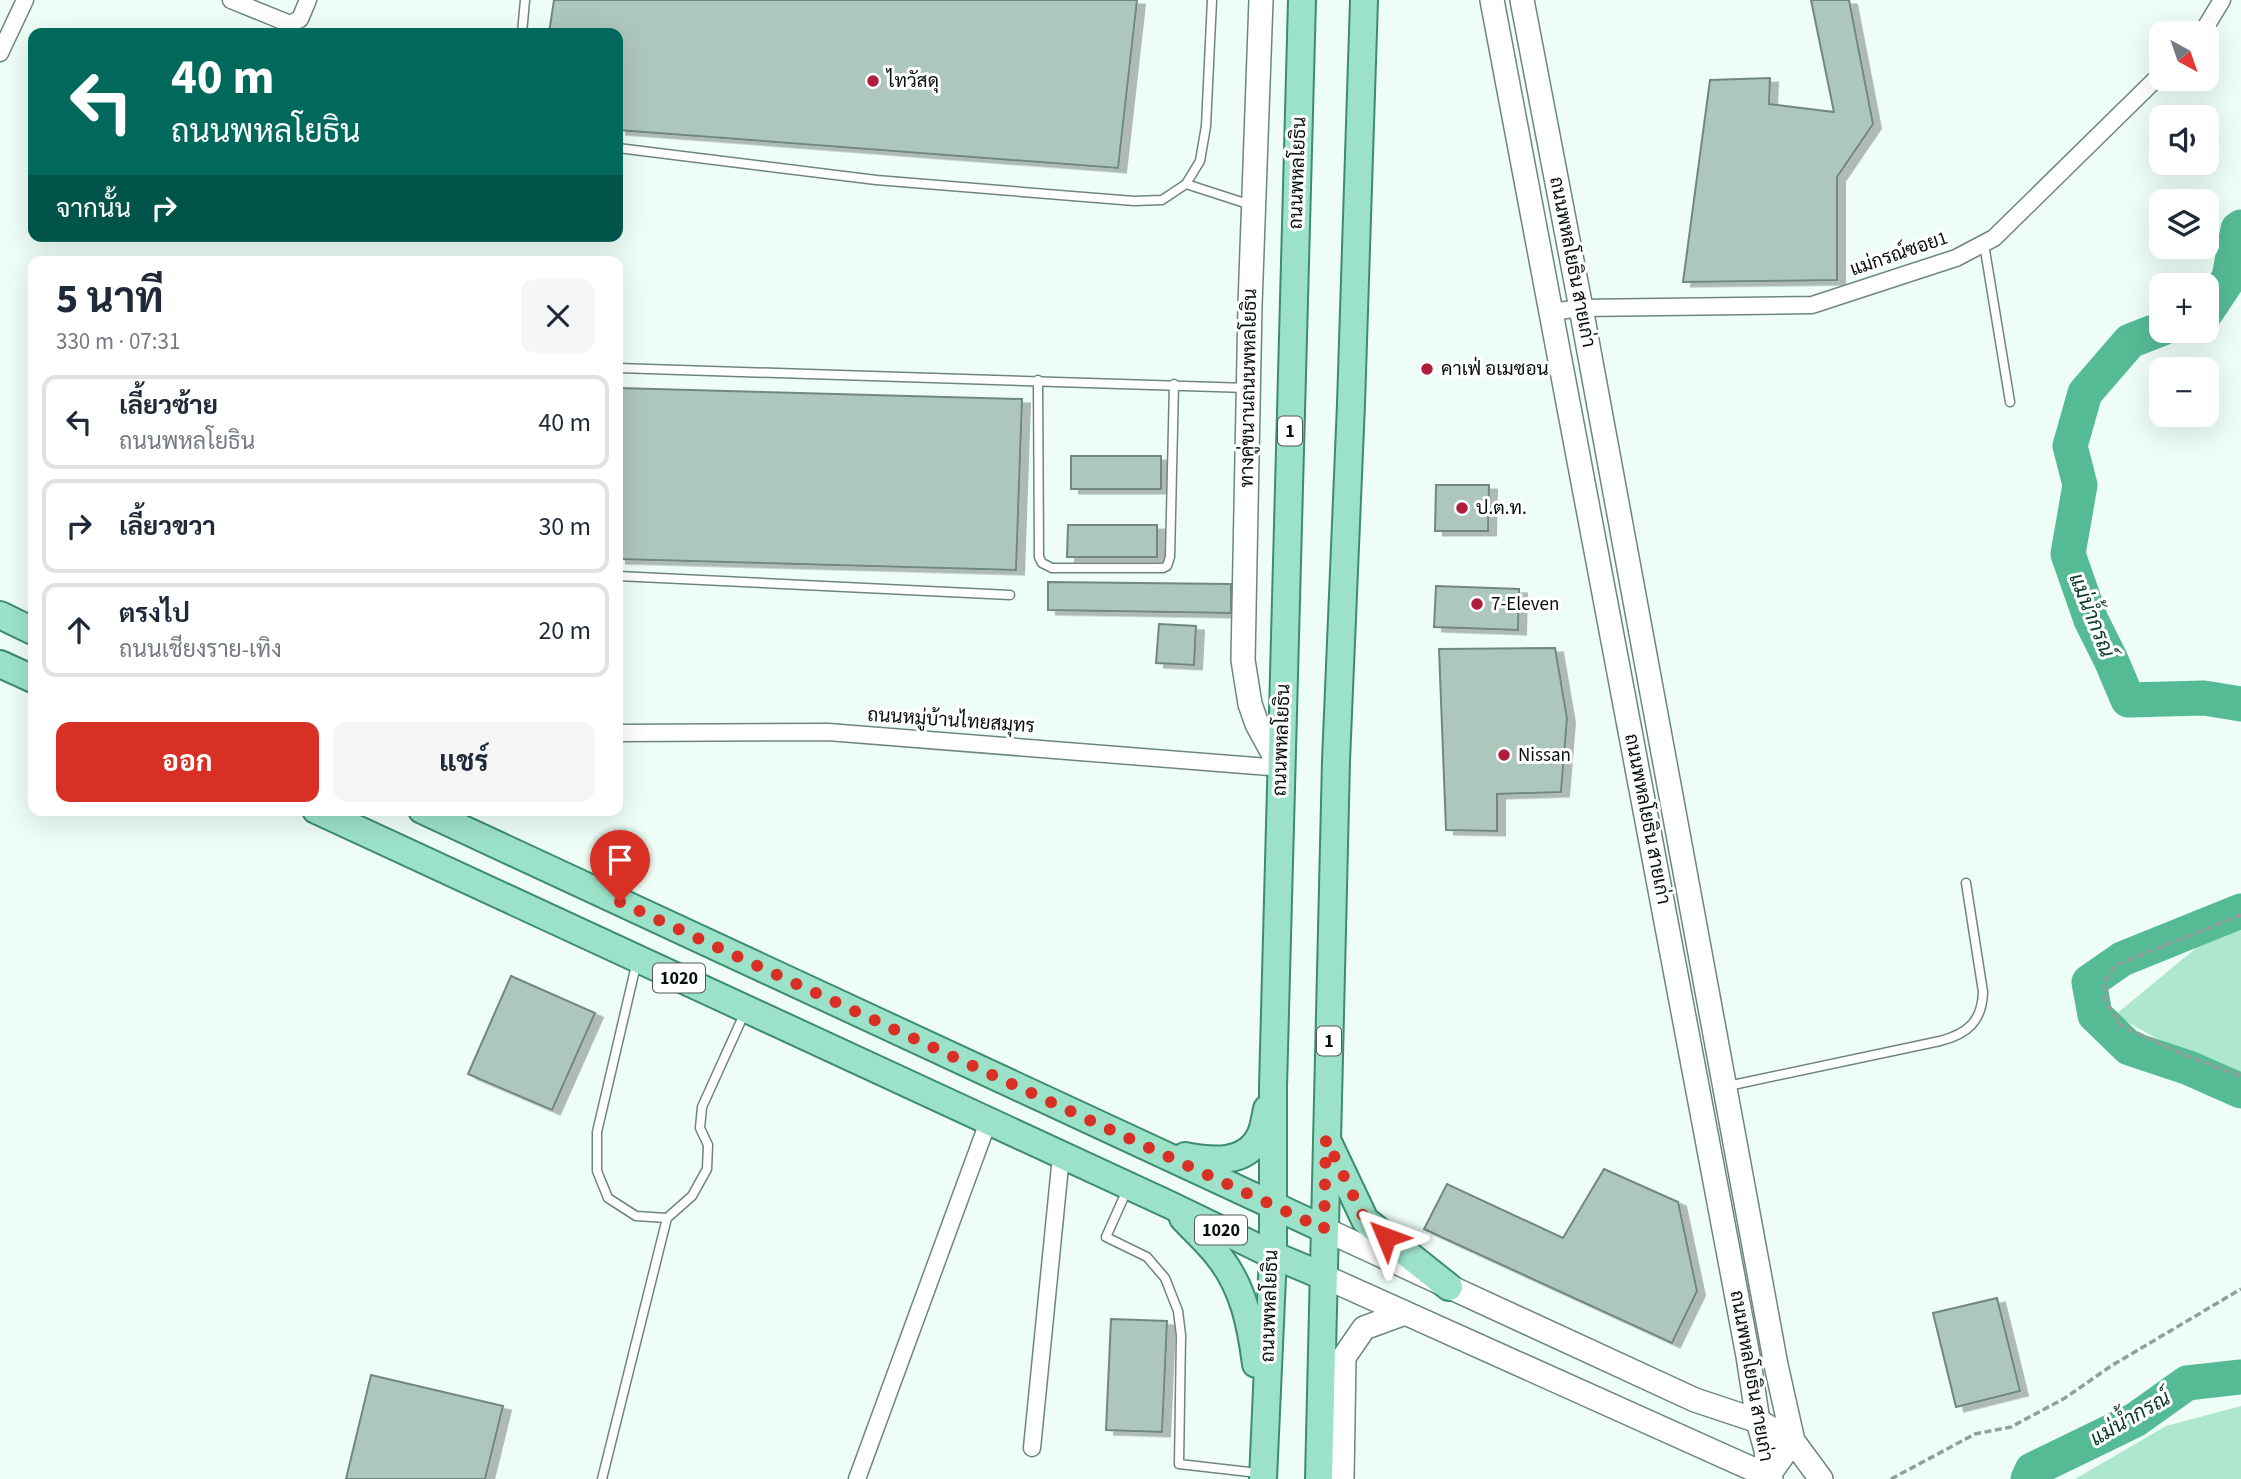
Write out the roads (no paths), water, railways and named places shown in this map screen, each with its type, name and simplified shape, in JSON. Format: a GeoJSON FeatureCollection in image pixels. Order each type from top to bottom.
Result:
{"type":"FeatureCollection","features":[{"type":"Feature","properties":{"kind":"main road","name":"ทางคู่ขนานถนนพหลโยธิน"},"geometry":{"type":"LineString","coordinates":[[1261,0],[1248,388],[1243,660],[1250,704],[1257,724],[1281,768]]}},
{"type":"Feature","properties":{"kind":"main road","name":"ถนนพหลโยธิน"},"geometry":{"type":"LineString","coordinates":[[1263,1476],[1273,1255],[1273,1087],[1302,0]]}},
{"type":"Feature","properties":{"kind":"main road","name":"1"},"geometry":{"type":"LineString","coordinates":[[1319,1479],[1336,761],[1352,390],[1364,0]]}},
{"type":"Feature","properties":{"kind":"main road","name":"ถนนพหลโยธิน สายเก่า"},"geometry":{"type":"LineString","coordinates":[[1492,0],[1769,1477]]}},
{"type":"Feature","properties":{"kind":"main road","name":"ถนนพหลโยธิน สายเก่า"},"geometry":{"type":"LineString","coordinates":[[1522,0],[1776,1365],[1793,1441],[1769,1477]]}},
{"type":"Feature","properties":{"kind":"main road"},"geometry":{"type":"LineString","coordinates":[[0,615],[28,629]]}},
{"type":"Feature","properties":{"kind":"main road"},"geometry":{"type":"LineString","coordinates":[[0,664],[28,677]]}},
{"type":"Feature","properties":{"kind":"main road","name":"1020"},"geometry":{"type":"LineString","coordinates":[[329,816],[1323,1276]]}},
{"type":"Feature","properties":{"kind":"main road","name":"1020"},"geometry":{"type":"LineString","coordinates":[[435,816],[1324,1229]]}},
{"type":"Feature","properties":{"kind":"main road"},"geometry":{"type":"LineString","coordinates":[[1163,1153],[1203,1159],[1228,1159],[1246,1153],[1259,1138],[1273,1087]]}},
{"type":"Feature","properties":{"kind":"main road"},"geometry":{"type":"LineString","coordinates":[[1326,1139],[1365,1220],[1449,1287]]}},
{"type":"Feature","properties":{"kind":"main road"},"geometry":{"type":"LineString","coordinates":[[1170,1205],[1220,1258],[1243,1297],[1252,1334],[1265,1435]]}},
{"type":"Feature","properties":{"kind":"main road"},"geometry":{"type":"LineString","coordinates":[[1324,1229],[1695,1400],[1758,1422],[1793,1441],[1821,1479]]}},
{"type":"Feature","properties":{"kind":"main road"},"geometry":{"type":"LineString","coordinates":[[1323,1276],[1769,1477]]}},
{"type":"Feature","properties":{"kind":"main road"},"geometry":{"type":"LineString","coordinates":[[1342,1479],[1344,1357],[1364,1328],[1405,1313]]}},
{"type":"Feature","properties":{"kind":"main road"},"geometry":{"type":"LineString","coordinates":[[1695,1400],[1737,1395],[1748,1356]]}},
{"type":"Feature","properties":{"kind":"street"},"geometry":{"type":"LineString","coordinates":[[0,52],[26,0]]}},
{"type":"Feature","properties":{"kind":"street"},"geometry":{"type":"LineString","coordinates":[[231,0],[290,24],[300,19],[308,0]]}},
{"type":"Feature","properties":{"kind":"street"},"geometry":{"type":"LineString","coordinates":[[2209,21],[2222,0]]}},
{"type":"Feature","properties":{"kind":"street","name":"แม่กรณ์ซอย1"},"geometry":{"type":"LineString","coordinates":[[1551,312],[1581,308],[1812,305],[1956,258],[1994,238],[2149,86]]}},
{"type":"Feature","properties":{"kind":"street","name":"ถนนหมู่บ้านไทยสมุทร"},"geometry":{"type":"LineString","coordinates":[[623,733],[828,732],[1281,768]]}},
{"type":"Feature","properties":{"kind":"street"},"geometry":{"type":"LineString","coordinates":[[857,1479],[988,1122]]}},
{"type":"Feature","properties":{"kind":"street"},"geometry":{"type":"LineString","coordinates":[[1032,1448],[1061,1156]]}},
{"type":"Feature","properties":{"kind":"lane"},"geometry":{"type":"LineString","coordinates":[[522,28],[525,0]]}},
{"type":"Feature","properties":{"kind":"lane"},"geometry":{"type":"LineString","coordinates":[[623,149],[876,180],[1134,201],[1162,200],[1186,184],[1200,161],[1206,126],[1212,0]]}},
{"type":"Feature","properties":{"kind":"lane"},"geometry":{"type":"LineString","coordinates":[[1186,184],[1254,206]]}},
{"type":"Feature","properties":{"kind":"lane"},"geometry":{"type":"LineString","coordinates":[[1984,244],[2010,402]]}},
{"type":"Feature","properties":{"kind":"lane"},"geometry":{"type":"LineString","coordinates":[[623,368],[1248,388]]}},
{"type":"Feature","properties":{"kind":"lane"},"geometry":{"type":"LineString","coordinates":[[1038,380],[1039,557],[1052,568],[1167,566],[1170,557],[1174,384]]}},
{"type":"Feature","properties":{"kind":"lane"},"geometry":{"type":"LineString","coordinates":[[623,576],[1010,595]]}},
{"type":"Feature","properties":{"kind":"lane"},"geometry":{"type":"LineString","coordinates":[[1726,1086],[1940,1041],[1958,1036],[1970,1026],[1983,1005],[1983,992],[1966,883]]}},
{"type":"Feature","properties":{"kind":"lane"},"geometry":{"type":"LineString","coordinates":[[637,959],[597,1132],[597,1171],[608,1198],[636,1216],[667,1218]]}},
{"type":"Feature","properties":{"kind":"lane"},"geometry":{"type":"LineString","coordinates":[[601,1479],[667,1218],[692,1195],[707,1169],[708,1145],[700,1128],[702,1107],[746,1010]]}},
{"type":"Feature","properties":{"kind":"lane"},"geometry":{"type":"LineString","coordinates":[[1128,1187],[1106,1237],[1147,1257],[1165,1278],[1178,1311],[1181,1335],[1179,1464],[1263,1476]]}},
{"type":"Feature","properties":{"kind":"waterway","name":"แม่น้ำกรณ์"},"geometry":{"type":"LineString","coordinates":[[2219,293],[2229,278],[2238,229],[2241,227]]}},
{"type":"Feature","properties":{"kind":"waterway","name":"แม่น้ำกรณ์"},"geometry":{"type":"LineString","coordinates":[[2149,334],[2130,341],[2085,393],[2070,446],[2080,485],[2068,554],[2091,620],[2128,700],[2204,698],[2241,704]]}},
{"type":"Feature","properties":{"kind":"waterway","name":"แม่น้ำกรณ์"},"geometry":{"type":"LineString","coordinates":[[2241,911],[2122,959],[2089,982],[2095,1015],[2129,1048],[2189,1068],[2241,1091]]}},
{"type":"Feature","properties":{"kind":"waterway","name":"แม่น้ำกรณ์"},"geometry":{"type":"LineString","coordinates":[[2028,1479],[2032,1470],[2135,1420],[2187,1383],[2241,1377]]}},
{"type":"Feature","properties":{"kind":"place","name":"ไทวัสดุ"},"geometry":{"type":"Point","coordinates":[873,81]}},
{"type":"Feature","properties":{"kind":"place","name":"คาเฟ่ อเมซอน"},"geometry":{"type":"Point","coordinates":[1427,369]}},
{"type":"Feature","properties":{"kind":"place","name":"ป.ต.ท."},"geometry":{"type":"Point","coordinates":[1462,508]}},
{"type":"Feature","properties":{"kind":"place","name":"7-Eleven"},"geometry":{"type":"Point","coordinates":[1477,604]}},
{"type":"Feature","properties":{"kind":"place","name":"Nissan"},"geometry":{"type":"Point","coordinates":[1504,755]}}]}
